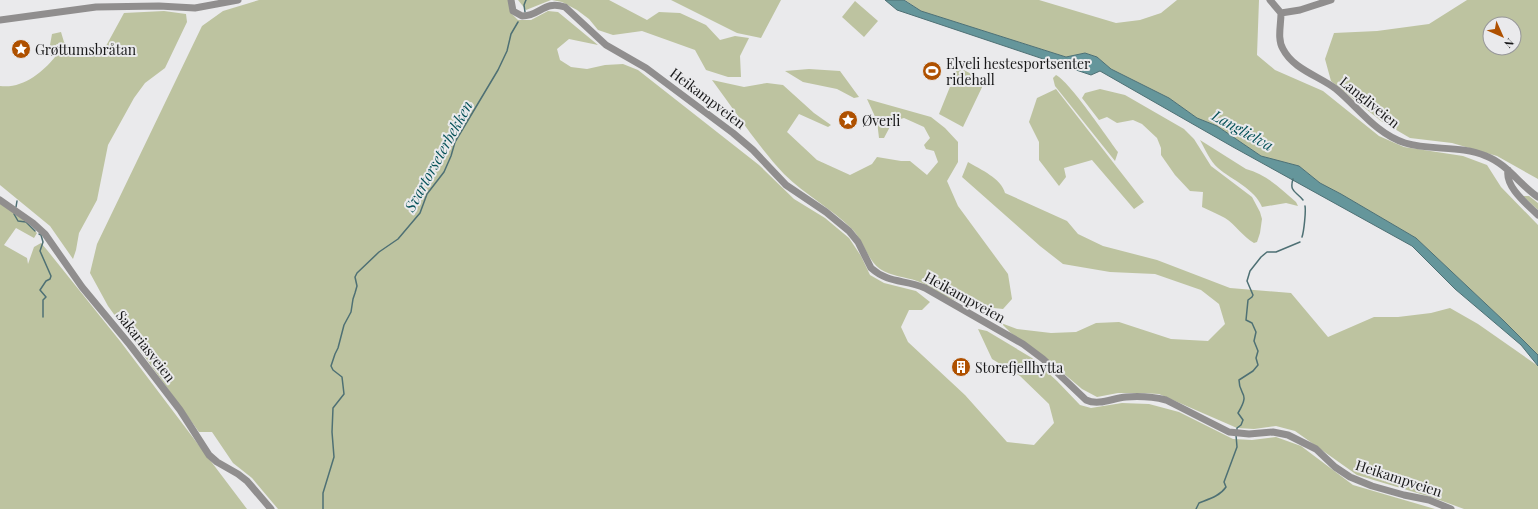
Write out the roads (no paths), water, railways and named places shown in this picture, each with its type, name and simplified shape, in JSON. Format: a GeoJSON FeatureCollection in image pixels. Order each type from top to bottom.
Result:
{"type":"FeatureCollection","features":[{"type":"Feature","properties":{"kind":"street"},"geometry":{"type":"LineString","coordinates":[[0,20],[96,7],[159,6],[195,8],[238,0]]}},
{"type":"Feature","properties":{"kind":"street","name":"Heikampveien"},"geometry":{"type":"LineString","coordinates":[[511,0],[513,11],[522,16],[531,15],[549,3],[558,4],[565,7],[606,45],[646,68],[733,133],[786,185],[821,208],[840,224],[856,239],[874,271],[890,280],[913,284],[925,288],[1023,344],[1070,383],[1086,400],[1094,402],[1138,396],[1159,398],[1166,400],[1229,432],[1249,434],[1273,432],[1288,435],[1316,449],[1335,467],[1350,477],[1372,486],[1404,496],[1429,500],[1451,509]]}},
{"type":"Feature","properties":{"kind":"street"},"geometry":{"type":"LineString","coordinates":[[1270,0],[1281,13],[1300,10],[1331,0]]}},
{"type":"Feature","properties":{"kind":"street","name":"Langliveien"},"geometry":{"type":"LineString","coordinates":[[1281,13],[1280,41],[1285,53],[1300,67],[1336,89],[1384,132],[1410,145],[1458,149],[1481,154],[1498,162],[1522,185],[1538,197]]}},
{"type":"Feature","properties":{"kind":"street"},"geometry":{"type":"LineString","coordinates":[[1508,170],[1507,176],[1515,190],[1538,215]]}},
{"type":"Feature","properties":{"kind":"street","name":"Sakariasveien"},"geometry":{"type":"LineString","coordinates":[[0,200],[33,223],[45,234],[65,265],[130,345],[180,410],[205,450],[217,462],[238,474],[247,482],[271,509]]}},
{"type":"Feature","properties":{"kind":"water"},"geometry":{"type":"Polygon","coordinates":[[[885,0],[904,0],[921,11],[1066,57],[1085,53],[1097,57],[1111,69],[1169,98],[1197,118],[1217,126],[1261,156],[1299,166],[1320,183],[1416,238],[1538,355],[1538,366],[1521,345],[1455,289],[1412,246],[1233,147],[1100,71],[1091,75],[897,10],[885,0]]]}},
{"type":"Feature","properties":{"kind":"waterway","name":"Svartorseterbekken"},"geometry":{"type":"LineString","coordinates":[[525,12],[524,5],[526,0]]}},
{"type":"Feature","properties":{"kind":"waterway","name":"Svartorseterbekken"},"geometry":{"type":"LineString","coordinates":[[323,509],[323,493],[334,457],[332,432],[333,408],[344,394],[342,377],[333,370],[331,366],[338,348],[344,325],[351,312],[357,286],[355,277],[357,273],[379,252],[398,239],[420,213],[427,194],[444,172],[455,142],[498,70],[507,51],[511,34],[518,22]]}},
{"type":"Feature","properties":{"kind":"waterway"},"geometry":{"type":"LineString","coordinates":[[1293,179],[1293,189],[1303,200]]}},
{"type":"Feature","properties":{"kind":"waterway"},"geometry":{"type":"LineString","coordinates":[[16,207],[17,201]]}},
{"type":"Feature","properties":{"kind":"waterway"},"geometry":{"type":"LineString","coordinates":[[1302,237],[1305,221],[1305,206]]}},
{"type":"Feature","properties":{"kind":"waterway"},"geometry":{"type":"LineString","coordinates":[[14,214],[18,221],[26,222],[35,231]]}},
{"type":"Feature","properties":{"kind":"waterway"},"geometry":{"type":"LineString","coordinates":[[39,234],[41,235],[43,242],[40,251],[51,276],[40,290],[46,297],[43,300],[43,317]]}},
{"type":"Feature","properties":{"kind":"waterway"},"geometry":{"type":"LineString","coordinates":[[1237,431],[1237,428],[1241,425],[1243,420],[1238,413],[1244,401],[1239,380],[1253,371],[1258,365],[1256,358],[1258,351],[1254,341],[1256,332],[1252,323],[1246,320],[1248,300],[1253,295],[1247,281],[1250,271],[1267,252],[1276,252],[1300,242]]}},
{"type":"Feature","properties":{"kind":"waterway"},"geometry":{"type":"LineString","coordinates":[[1196,509],[1199,503],[1217,495],[1226,487],[1224,482],[1237,447],[1236,435]]}},
{"type":"Feature","properties":{"kind":"place","name":"Grøttumsbråtan"},"geometry":{"type":"Point","coordinates":[21,49]}},
{"type":"Feature","properties":{"kind":"place","name":"Elveli hestesportsenter ridehall"},"geometry":{"type":"Point","coordinates":[932,71]}},
{"type":"Feature","properties":{"kind":"place","name":"Øverli"},"geometry":{"type":"Point","coordinates":[848,120]}},
{"type":"Feature","properties":{"kind":"place","name":"Storefjellhytta"},"geometry":{"type":"Point","coordinates":[961,367]}},
{"type":"Feature","properties":{"kind":"water label","name":"Langlielva"},"geometry":{"type":"Point","coordinates":[1243,130]}}]}
